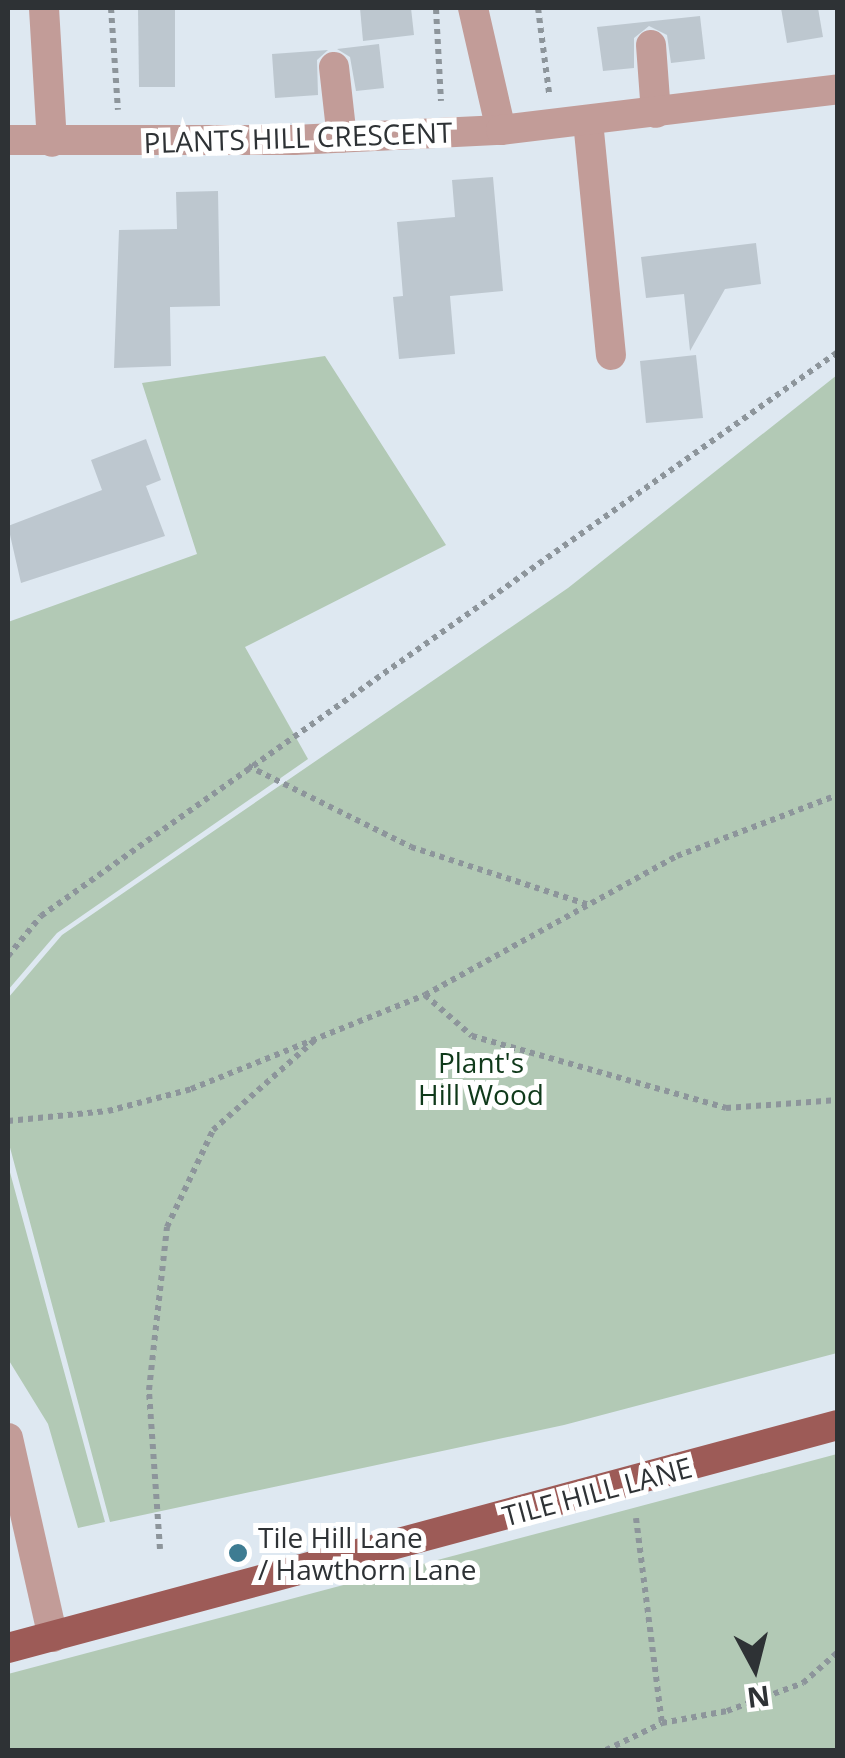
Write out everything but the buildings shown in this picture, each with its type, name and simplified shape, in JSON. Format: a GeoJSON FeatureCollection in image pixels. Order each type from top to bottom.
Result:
{"type":"FeatureCollection","features":[{"type":"Feature","properties":{"kind":"main road","name":"TILE HILL LANE"},"geometry":{"type":"LineString","coordinates":[[8,1648],[838,1424]]}},
{"type":"Feature","properties":{"kind":"street"},"geometry":{"type":"LineString","coordinates":[[44,8],[52,142]]}},
{"type":"Feature","properties":{"kind":"street"},"geometry":{"type":"LineString","coordinates":[[473,8],[500,130]]}},
{"type":"Feature","properties":{"kind":"street"},"geometry":{"type":"LineString","coordinates":[[651,44],[656,113]]}},
{"type":"Feature","properties":{"kind":"street"},"geometry":{"type":"LineString","coordinates":[[334,67],[342,138]]}},
{"type":"Feature","properties":{"kind":"street","name":"PLANTS HILL CRESCENT"},"geometry":{"type":"LineString","coordinates":[[8,140],[342,138],[500,130],[838,89]]}},
{"type":"Feature","properties":{"kind":"street"},"geometry":{"type":"LineString","coordinates":[[588,121],[611,356]]}},
{"type":"Feature","properties":{"kind":"street"},"geometry":{"type":"LineString","coordinates":[[8,1438],[53,1637]]}},
{"type":"Feature","properties":{"kind":"path"},"geometry":{"type":"LineString","coordinates":[[111,8],[120,142]]}},
{"type":"Feature","properties":{"kind":"path"},"geometry":{"type":"LineString","coordinates":[[436,8],[442,133]]}},
{"type":"Feature","properties":{"kind":"path"},"geometry":{"type":"LineString","coordinates":[[538,8],[553,124]]}},
{"type":"Feature","properties":{"kind":"path"},"geometry":{"type":"LineString","coordinates":[[8,956],[41,916],[838,352]]}},
{"type":"Feature","properties":{"kind":"path"},"geometry":{"type":"LineString","coordinates":[[248,766],[411,848],[590,905]]}},
{"type":"Feature","properties":{"kind":"path"},"geometry":{"type":"LineString","coordinates":[[8,1122],[108,1111],[191,1088],[424,995],[677,856],[838,795]]}},
{"type":"Feature","properties":{"kind":"path"},"geometry":{"type":"LineString","coordinates":[[424,995],[472,1036],[726,1108],[838,1100]]}},
{"type":"Feature","properties":{"kind":"path"},"geometry":{"type":"LineString","coordinates":[[160,1548],[149,1390],[167,1226],[213,1130],[324,1032]]}},
{"type":"Feature","properties":{"kind":"path"},"geometry":{"type":"LineString","coordinates":[[636,1518],[662,1723]]}},
{"type":"Feature","properties":{"kind":"path"},"geometry":{"type":"LineString","coordinates":[[606,1750],[662,1723],[727,1712],[803,1683],[838,1652]]}},
{"type":"Feature","properties":{"kind":"green space"},"geometry":{"type":"Polygon","coordinates":[[[325,356],[446,545],[245,647],[308,759],[57,933],[8,990],[8,622],[197,554],[142,383],[325,356]]]}},
{"type":"Feature","properties":{"kind":"green space","name":"Plant's Hill Wood"},"geometry":{"type":"Polygon","coordinates":[[[837,375],[837,1353],[564,1425],[110,1522],[8,1140],[8,998],[62,935],[568,588],[837,375]]]}},
{"type":"Feature","properties":{"kind":"green space"},"geometry":{"type":"Polygon","coordinates":[[[8,1165],[105,1522],[78,1528],[48,1424],[8,1359],[8,1165]]]}},
{"type":"Feature","properties":{"kind":"green space"},"geometry":{"type":"Polygon","coordinates":[[[837,1454],[837,1750],[8,1750],[8,1674],[837,1454]]]}},
{"type":"Feature","properties":{"kind":"place","name":"Tile Hill Lane / Hawthorn Lane"},"geometry":{"type":"Point","coordinates":[238,1553]}}]}
